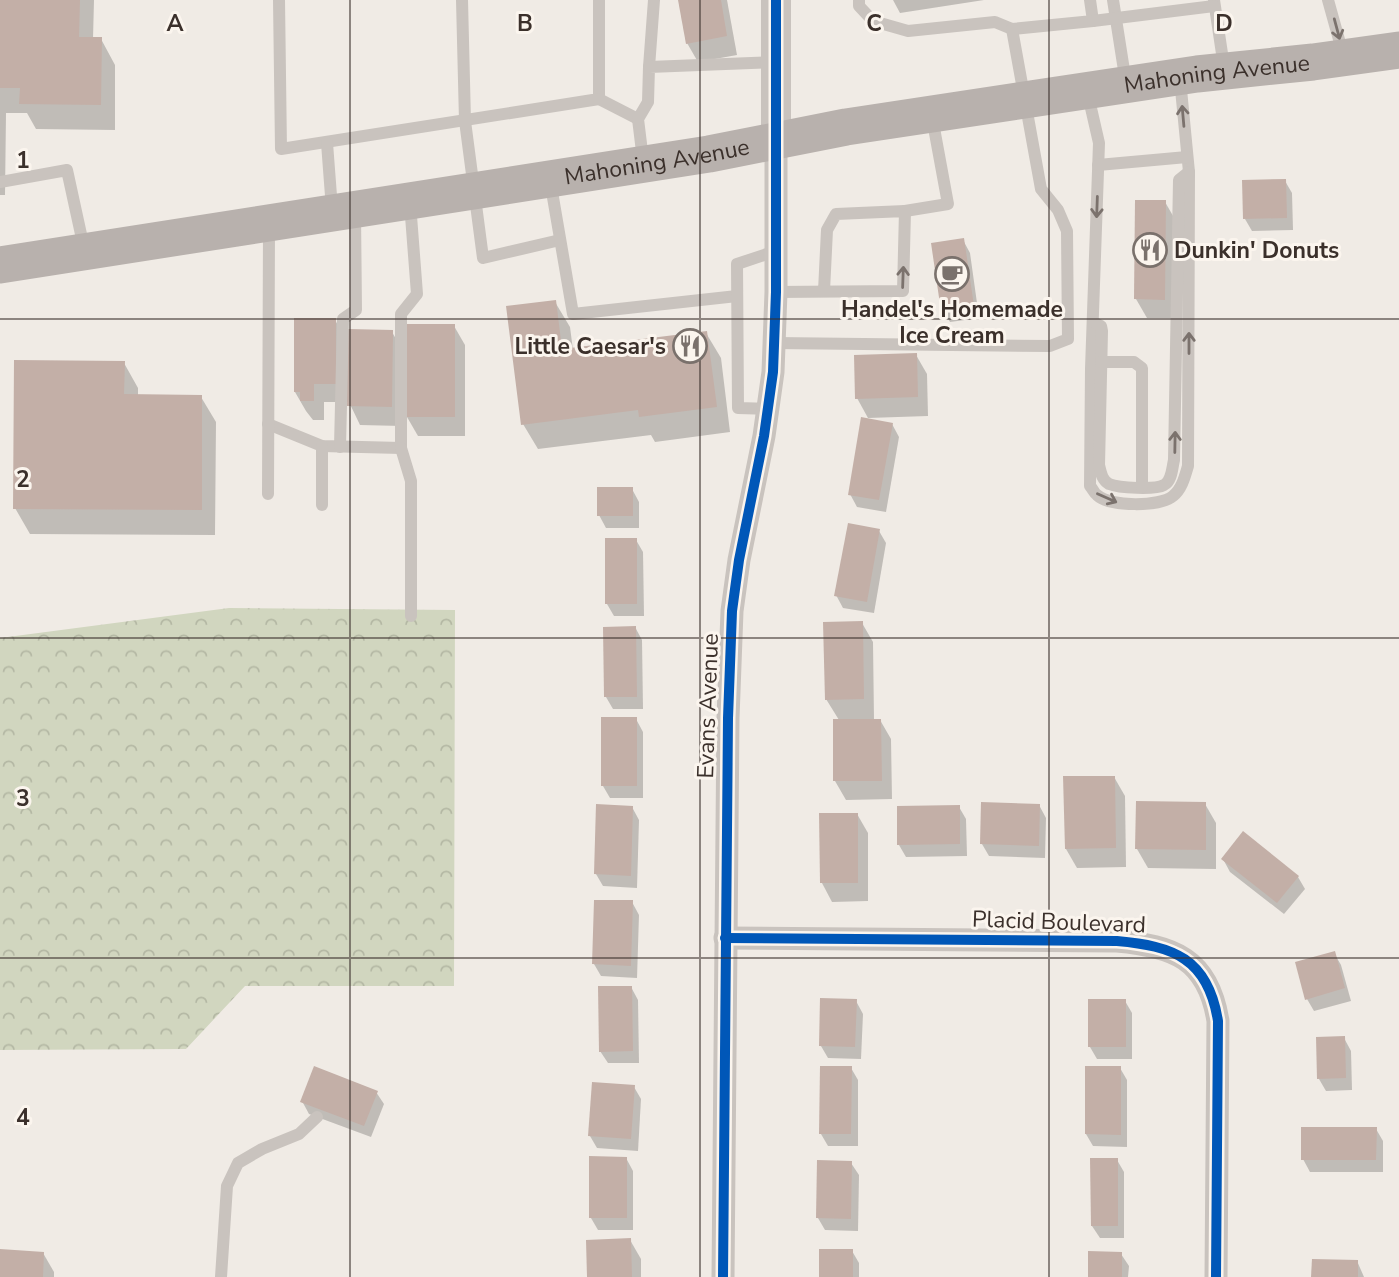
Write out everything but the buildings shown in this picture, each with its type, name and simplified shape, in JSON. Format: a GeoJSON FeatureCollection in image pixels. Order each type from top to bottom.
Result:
{"type":"FeatureCollection","features":[{"type":"Feature","properties":{"kind":"main road","name":"Mahoning Avenue"},"geometry":{"type":"LineString","coordinates":[[0,265],[643,164],[931,114],[1180,77],[1399,50]]}},
{"type":"Feature","properties":{"kind":"street"},"geometry":{"type":"LineString","coordinates":[[776,0],[776,141]]}},
{"type":"Feature","properties":{"kind":"street","name":"Evans Avenue"},"geometry":{"type":"LineString","coordinates":[[723,1277],[725,938],[732,611],[768,409],[775,343],[776,141]]}},
{"type":"Feature","properties":{"kind":"street","name":"Placid Boulevard"},"geometry":{"type":"LineString","coordinates":[[725,938],[1116,941],[1153,944],[1175,953],[1191,964],[1208,984],[1218,1021],[1216,1277]]}},
{"type":"Feature","properties":{"kind":"lane"},"geometry":{"type":"LineString","coordinates":[[279,0],[281,149],[599,99],[638,119]]}},
{"type":"Feature","properties":{"kind":"lane"},"geometry":{"type":"LineString","coordinates":[[462,0],[465,121],[483,258],[560,240]]}},
{"type":"Feature","properties":{"kind":"lane"},"geometry":{"type":"LineString","coordinates":[[599,0],[599,99]]}},
{"type":"Feature","properties":{"kind":"lane"},"geometry":{"type":"LineString","coordinates":[[643,164],[638,119],[648,102],[654,0]]}},
{"type":"Feature","properties":{"kind":"lane"},"geometry":{"type":"LineString","coordinates":[[859,0],[859,6],[873,21],[908,31],[995,22],[1012,29],[1115,20],[1214,3],[1225,71]]}},
{"type":"Feature","properties":{"kind":"lane"},"geometry":{"type":"LineString","coordinates":[[1090,0],[1093,21]]}},
{"type":"Feature","properties":{"kind":"lane"},"geometry":{"type":"LineString","coordinates":[[1113,0],[1126,85]]}},
{"type":"Feature","properties":{"kind":"lane"},"geometry":{"type":"LineString","coordinates":[[1328,0],[1344,58]]}},
{"type":"Feature","properties":{"kind":"lane"},"geometry":{"type":"LineString","coordinates":[[775,343],[1050,346],[1068,339],[1067,231],[1058,210],[1041,189],[1012,29]]}},
{"type":"Feature","properties":{"kind":"lane"},"geometry":{"type":"LineString","coordinates":[[649,67],[776,62]]}},
{"type":"Feature","properties":{"kind":"lane"},"geometry":{"type":"LineString","coordinates":[[1087,91],[1099,142],[1090,486],[1098,497],[1114,503],[1160,504],[1174,495],[1183,482],[1188,466],[1189,172],[1180,77]]}},
{"type":"Feature","properties":{"kind":"lane"},"geometry":{"type":"LineString","coordinates":[[824,291],[827,230],[836,214],[905,211],[948,204],[931,114]]}},
{"type":"Feature","properties":{"kind":"lane"},"geometry":{"type":"LineString","coordinates":[[327,143],[344,211],[356,310],[343,319],[340,447]]}},
{"type":"Feature","properties":{"kind":"lane"},"geometry":{"type":"LineString","coordinates":[[1098,165],[1187,157]]}},
{"type":"Feature","properties":{"kind":"lane"},"geometry":{"type":"LineString","coordinates":[[0,182],[66,170],[85,252]]}},
{"type":"Feature","properties":{"kind":"lane"},"geometry":{"type":"LineString","coordinates":[[1093,323],[1101,326],[1102,331],[1099,465],[1102,477],[1110,484],[1125,488],[1163,486],[1170,480],[1174,460],[1178,190],[1179,180],[1189,172]]}},
{"type":"Feature","properties":{"kind":"lane"},"geometry":{"type":"LineString","coordinates":[[549,179],[573,314],[737,296]]}},
{"type":"Feature","properties":{"kind":"lane"},"geometry":{"type":"LineString","coordinates":[[410,201],[417,294],[401,314],[401,448],[411,481],[411,616]]}},
{"type":"Feature","properties":{"kind":"lane"},"geometry":{"type":"LineString","coordinates":[[776,292],[903,291],[905,211]]}},
{"type":"Feature","properties":{"kind":"lane"},"geometry":{"type":"LineString","coordinates":[[268,494],[269,223]]}},
{"type":"Feature","properties":{"kind":"lane"},"geometry":{"type":"LineString","coordinates":[[768,409],[738,408],[737,264],[776,251]]}},
{"type":"Feature","properties":{"kind":"lane"},"geometry":{"type":"LineString","coordinates":[[1101,362],[1135,362],[1142,368],[1142,487]]}},
{"type":"Feature","properties":{"kind":"lane"},"geometry":{"type":"LineString","coordinates":[[268,424],[322,446],[401,448]]}},
{"type":"Feature","properties":{"kind":"lane"},"geometry":{"type":"LineString","coordinates":[[322,446],[322,505]]}},
{"type":"Feature","properties":{"kind":"lane"},"geometry":{"type":"LineString","coordinates":[[221,1277],[227,1186],[238,1163],[262,1149],[299,1134],[317,1117]]}},
{"type":"Feature","properties":{"kind":"green space"},"geometry":{"type":"Polygon","coordinates":[[[229,608],[455,610],[454,986],[245,986],[186,1049],[0,1050],[0,638],[229,608]]]}},
{"type":"Feature","properties":{"kind":"cycle path"},"geometry":{"type":"LineString","coordinates":[[723,1277],[728,718],[732,611],[773,372],[776,292],[776,0]]}},
{"type":"Feature","properties":{"kind":"cycle path"},"geometry":{"type":"LineString","coordinates":[[725,938],[1117,941],[1155,947],[1185,959],[1206,983],[1218,1021],[1216,1277]]}},
{"type":"Feature","properties":{"kind":"place","name":"Dunkin' Donuts"},"geometry":{"type":"Point","coordinates":[1150,250]}},
{"type":"Feature","properties":{"kind":"place","name":"Handel's Homemade Ice Cream"},"geometry":{"type":"Point","coordinates":[952,274]}},
{"type":"Feature","properties":{"kind":"place","name":"Little Caesar's"},"geometry":{"type":"Point","coordinates":[690,346]}}]}
